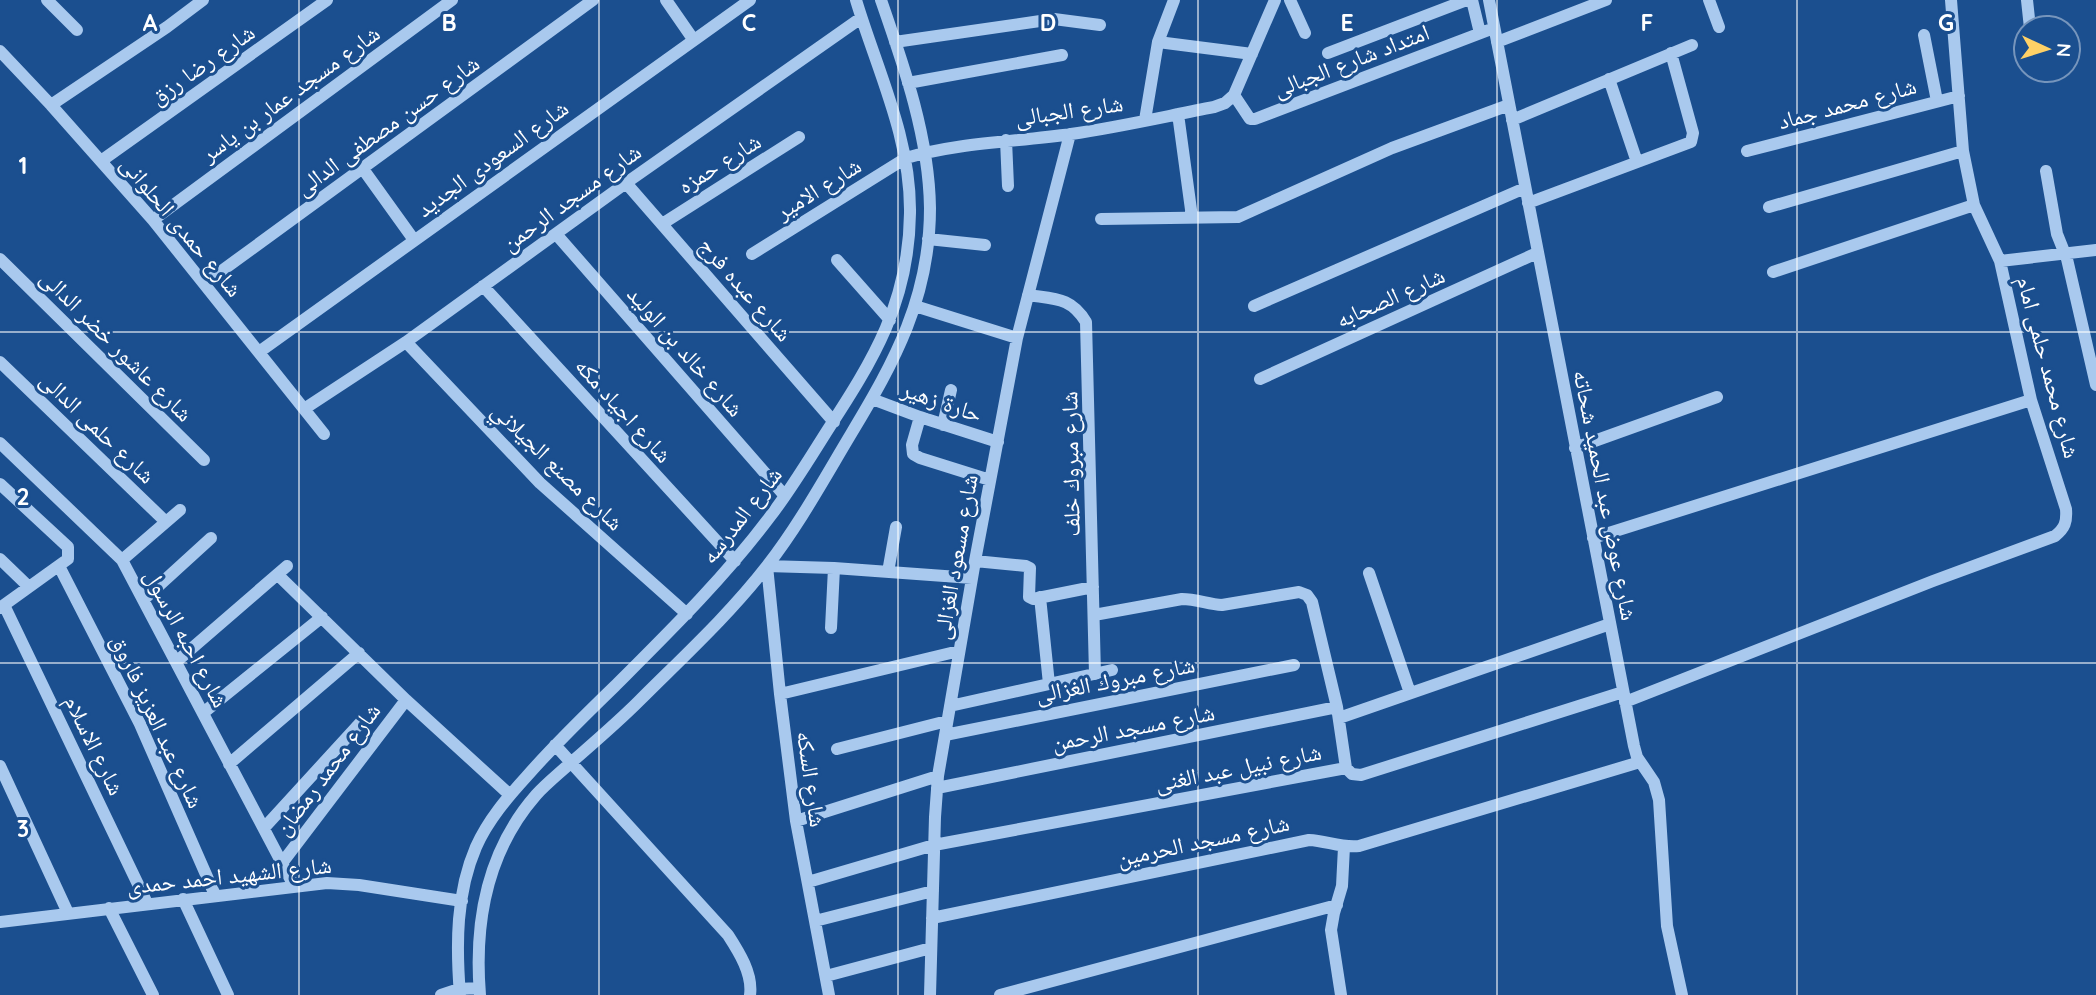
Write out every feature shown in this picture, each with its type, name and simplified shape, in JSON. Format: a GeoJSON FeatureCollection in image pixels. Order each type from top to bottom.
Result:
{"type":"FeatureCollection","features":[{"type":"Feature","properties":{"kind":"street"},"geometry":{"type":"LineString","coordinates":[[47,0],[77,30]]}},
{"type":"Feature","properties":{"kind":"street"},"geometry":{"type":"LineString","coordinates":[[51,105],[203,0]]}},
{"type":"Feature","properties":{"kind":"street","name":"شارع رضا رزق"},"geometry":{"type":"LineString","coordinates":[[101,161],[327,0]]}},
{"type":"Feature","properties":{"kind":"street","name":"شارع مسجد عمار بن ياسر"},"geometry":{"type":"LineString","coordinates":[[153,220],[452,0]]}},
{"type":"Feature","properties":{"kind":"street","name":"شارع حسن مصطفى الدالى"},"geometry":{"type":"LineString","coordinates":[[205,283],[593,0]]}},
{"type":"Feature","properties":{"kind":"street"},"geometry":{"type":"LineString","coordinates":[[666,0],[693,39]]}},
{"type":"Feature","properties":{"kind":"street","name":"شارع السعودى الجديد"},"geometry":{"type":"LineString","coordinates":[[259,352],[750,0]]}},
{"type":"Feature","properties":{"kind":"street","name":"شارع المدرسه"},"geometry":{"type":"LineString","coordinates":[[460,992],[457,936],[465,881],[477,844],[486,827],[510,795],[555,745],[687,614],[735,561],[785,496],[834,422],[869,365],[890,320],[899,294],[908,240],[910,213],[906,158],[898,125],[856,0]]}},
{"type":"Feature","properties":{"kind":"street","name":"شارع المدرسه"},"geometry":{"type":"LineString","coordinates":[[479,991],[480,918],[485,895],[496,862],[523,811],[538,793],[626,713],[746,592],[801,518],[897,354],[915,306],[928,239],[929,200],[925,152],[908,83],[881,0]]}},
{"type":"Feature","properties":{"kind":"street"},"geometry":{"type":"LineString","coordinates":[[1145,120],[1158,42],[1174,0]]}},
{"type":"Feature","properties":{"kind":"street"},"geometry":{"type":"LineString","coordinates":[[1234,95],[1275,0]]}},
{"type":"Feature","properties":{"kind":"street"},"geometry":{"type":"LineString","coordinates":[[1290,0],[1305,33]]}},
{"type":"Feature","properties":{"kind":"street"},"geometry":{"type":"LineString","coordinates":[[1328,53],[1469,0],[1480,33]]}},
{"type":"Feature","properties":{"kind":"street","name":"شارع عوض عبد الحميد شحاته"},"geometry":{"type":"LineString","coordinates":[[1489,0],[1635,751],[1654,782],[1658,800],[1666,916],[1682,995]]}},
{"type":"Feature","properties":{"kind":"street"},"geometry":{"type":"LineString","coordinates":[[1497,42],[1606,0]]}},
{"type":"Feature","properties":{"kind":"street"},"geometry":{"type":"LineString","coordinates":[[1709,0],[1720,27]]}},
{"type":"Feature","properties":{"kind":"street","name":"شارع محمد حلمى امام"},"geometry":{"type":"LineString","coordinates":[[1624,697],[2055,536],[2063,529],[2067,520],[2066,509],[2031,400],[2000,261],[1974,205],[1963,150],[1951,0]]}},
{"type":"Feature","properties":{"kind":"street","name":"شارع مسجد الرحمن"},"geometry":{"type":"LineString","coordinates":[[304,409],[406,342],[861,18]]}},
{"type":"Feature","properties":{"kind":"street"},"geometry":{"type":"LineString","coordinates":[[895,42],[1054,19],[1100,25]]}},
{"type":"Feature","properties":{"kind":"street","name":"امتداد شارع الجبالى"},"geometry":{"type":"LineString","coordinates":[[1234,95],[1247,116],[1255,119],[1494,28]]}},
{"type":"Feature","properties":{"kind":"street"},"geometry":{"type":"LineString","coordinates":[[1924,35],[1937,101]]}},
{"type":"Feature","properties":{"kind":"street"},"geometry":{"type":"LineString","coordinates":[[1158,42],[1252,54]]}},
{"type":"Feature","properties":{"kind":"street"},"geometry":{"type":"LineString","coordinates":[[1512,120],[1692,45]]}},
{"type":"Feature","properties":{"kind":"street","name":"شارع حمدى الحلوانى"},"geometry":{"type":"LineString","coordinates":[[0,51],[153,220],[324,434]]}},
{"type":"Feature","properties":{"kind":"street"},"geometry":{"type":"LineString","coordinates":[[1528,203],[1691,142],[1693,133],[1671,53]]}},
{"type":"Feature","properties":{"kind":"street"},"geometry":{"type":"LineString","coordinates":[[908,83],[1062,54]]}},
{"type":"Feature","properties":{"kind":"street"},"geometry":{"type":"LineString","coordinates":[[1609,79],[1637,162]]}},
{"type":"Feature","properties":{"kind":"street","name":"شارع الجبالى"},"geometry":{"type":"LineString","coordinates":[[906,158],[925,152],[1070,134],[1178,114],[1226,103],[1234,95]]}},
{"type":"Feature","properties":{"kind":"street","name":"شارع محمد جماد"},"geometry":{"type":"LineString","coordinates":[[1747,150],[1959,96]]}},
{"type":"Feature","properties":{"kind":"street"},"geometry":{"type":"LineString","coordinates":[[1101,219],[1238,217],[1392,148],[1509,105]]}},
{"type":"Feature","properties":{"kind":"street"},"geometry":{"type":"LineString","coordinates":[[1178,114],[1192,217]]}},
{"type":"Feature","properties":{"kind":"street","name":"شارع مسعود الغزالى"},"geometry":{"type":"LineString","coordinates":[[930,995],[937,782],[1017,338],[1070,134]]}},
{"type":"Feature","properties":{"kind":"street","name":"شارع حمزه"},"geometry":{"type":"LineString","coordinates":[[662,224],[799,138]]}},
{"type":"Feature","properties":{"kind":"street"},"geometry":{"type":"LineString","coordinates":[[1006,140],[1008,186]]}},
{"type":"Feature","properties":{"kind":"street"},"geometry":{"type":"LineString","coordinates":[[1769,207],[1963,150]]}},
{"type":"Feature","properties":{"kind":"street","name":"شارع الامير"},"geometry":{"type":"LineString","coordinates":[[752,254],[906,158]]}},
{"type":"Feature","properties":{"kind":"street"},"geometry":{"type":"LineString","coordinates":[[362,169],[414,240]]}},
{"type":"Feature","properties":{"kind":"street"},"geometry":{"type":"LineString","coordinates":[[2046,171],[2057,234],[2065,254],[2096,385]]}},
{"type":"Feature","properties":{"kind":"street","name":"شارع عبده فرج"},"geometry":{"type":"LineString","coordinates":[[626,183],[834,422]]}},
{"type":"Feature","properties":{"kind":"street"},"geometry":{"type":"LineString","coordinates":[[1254,306],[1525,188]]}},
{"type":"Feature","properties":{"kind":"street"},"geometry":{"type":"LineString","coordinates":[[1773,272],[1974,205]]}},
{"type":"Feature","properties":{"kind":"street","name":"شارع خالد بن الوليد"},"geometry":{"type":"LineString","coordinates":[[556,234],[785,496]]}},
{"type":"Feature","properties":{"kind":"street"},"geometry":{"type":"LineString","coordinates":[[928,239],[985,245]]}},
{"type":"Feature","properties":{"kind":"street"},"geometry":{"type":"LineString","coordinates":[[2000,261],[2096,250]]}},
{"type":"Feature","properties":{"kind":"street","name":"شارع الصحابه"},"geometry":{"type":"LineString","coordinates":[[1260,379],[1537,253]]}},
{"type":"Feature","properties":{"kind":"street","name":"شارع عاشور خضر الدالى"},"geometry":{"type":"LineString","coordinates":[[0,260],[204,460]]}},
{"type":"Feature","properties":{"kind":"street"},"geometry":{"type":"LineString","coordinates":[[837,260],[890,320]]}},
{"type":"Feature","properties":{"kind":"street","name":"شارع اجياد مكه"},"geometry":{"type":"LineString","coordinates":[[483,286],[735,561]]}},
{"type":"Feature","properties":{"kind":"street","name":"شارع مبروك خلف"},"geometry":{"type":"LineString","coordinates":[[1028,295],[1065,300],[1078,309],[1086,322],[1095,674]]}},
{"type":"Feature","properties":{"kind":"street"},"geometry":{"type":"LineString","coordinates":[[915,306],[1017,338]]}},
{"type":"Feature","properties":{"kind":"street","name":"شارع مصنع الجيلاني"},"geometry":{"type":"LineString","coordinates":[[406,342],[540,483],[687,614]]}},
{"type":"Feature","properties":{"kind":"street","name":"شارع حلمى الدالى"},"geometry":{"type":"LineString","coordinates":[[0,362],[166,522]]}},
{"type":"Feature","properties":{"kind":"street"},"geometry":{"type":"LineString","coordinates":[[943,425],[951,390]]}},
{"type":"Feature","properties":{"kind":"street"},"geometry":{"type":"LineString","coordinates":[[1575,449],[1717,397]]}},
{"type":"Feature","properties":{"kind":"street","name":"حارة زهير"},"geometry":{"type":"LineString","coordinates":[[872,399],[998,442]]}},
{"type":"Feature","properties":{"kind":"street"},"geometry":{"type":"LineString","coordinates":[[1593,538],[2031,400]]}},
{"type":"Feature","properties":{"kind":"street"},"geometry":{"type":"LineString","coordinates":[[920,417],[912,446],[913,454],[990,480]]}},
{"type":"Feature","properties":{"kind":"street","name":"شارع احبه الرسول"},"geometry":{"type":"LineString","coordinates":[[0,443],[122,560],[294,886]]}},
{"type":"Feature","properties":{"kind":"street"},"geometry":{"type":"LineString","coordinates":[[0,484],[68,547],[68,559],[2,606]]}},
{"type":"Feature","properties":{"kind":"street"},"geometry":{"type":"LineString","coordinates":[[122,560],[180,510]]}},
{"type":"Feature","properties":{"kind":"street"},"geometry":{"type":"LineString","coordinates":[[888,572],[896,527]]}},
{"type":"Feature","properties":{"kind":"street"},"geometry":{"type":"LineString","coordinates":[[143,600],[211,538]]}},
{"type":"Feature","properties":{"kind":"street"},"geometry":{"type":"LineString","coordinates":[[0,559],[29,587]]}},
{"type":"Feature","properties":{"kind":"street"},"geometry":{"type":"LineString","coordinates":[[975,561],[1030,568],[1027,592],[1028,597],[1033,599],[1093,587]]}},
{"type":"Feature","properties":{"kind":"street","name":"شارع عبد العزيز فاروق"},"geometry":{"type":"LineString","coordinates":[[59,566],[140,724],[215,895]]}},
{"type":"Feature","properties":{"kind":"street"},"geometry":{"type":"LineString","coordinates":[[767,566],[972,578]]}},
{"type":"Feature","properties":{"kind":"street","name":"شارع السكه"},"geometry":{"type":"LineString","coordinates":[[767,566],[796,821],[830,995]]}},
{"type":"Feature","properties":{"kind":"street"},"geometry":{"type":"LineString","coordinates":[[831,628],[834,568]]}},
{"type":"Feature","properties":{"kind":"street"},"geometry":{"type":"LineString","coordinates":[[176,662],[282,571],[322,617],[406,700],[510,795]]}},
{"type":"Feature","properties":{"kind":"street"},"geometry":{"type":"LineString","coordinates":[[1368,573],[1410,693]]}},
{"type":"Feature","properties":{"kind":"street"},"geometry":{"type":"LineString","coordinates":[[1094,615],[1182,599],[1222,605],[1300,592],[1307,595],[1312,603],[1338,713],[1346,768]]}},
{"type":"Feature","properties":{"kind":"street"},"geometry":{"type":"LineString","coordinates":[[1040,597],[1049,684]]}},
{"type":"Feature","properties":{"kind":"street","name":"شارع الاسلام"},"geometry":{"type":"LineString","coordinates":[[2,606],[147,904]]}},
{"type":"Feature","properties":{"kind":"street"},"geometry":{"type":"LineString","coordinates":[[203,713],[322,617]]}},
{"type":"Feature","properties":{"kind":"street","name":"شارع مسجد الرحمن"},"geometry":{"type":"LineString","coordinates":[[796,821],[937,782],[1338,713],[1410,693],[1610,624]]}},
{"type":"Feature","properties":{"kind":"street"},"geometry":{"type":"LineString","coordinates":[[780,694],[960,651]]}},
{"type":"Feature","properties":{"kind":"street"},"geometry":{"type":"LineString","coordinates":[[229,764],[359,653]]}},
{"type":"Feature","properties":{"kind":"street","name":"شارع مبروك الغزالى"},"geometry":{"type":"LineString","coordinates":[[945,735],[1294,665]]}},
{"type":"Feature","properties":{"kind":"street"},"geometry":{"type":"LineString","coordinates":[[950,706],[1112,670]]}},
{"type":"Feature","properties":{"kind":"street","name":"شارع نبيل عبد الغنى"},"geometry":{"type":"LineString","coordinates":[[808,882],[934,845],[1346,768],[1352,774],[1361,775],[1624,697]]}},
{"type":"Feature","properties":{"kind":"street","name":"شارع محمد رمضان"},"geometry":{"type":"LineString","coordinates":[[282,863],[406,700]]}},
{"type":"Feature","properties":{"kind":"street"},"geometry":{"type":"LineString","coordinates":[[837,749],[947,721]]}},
{"type":"Feature","properties":{"kind":"street"},"geometry":{"type":"LineString","coordinates":[[264,828],[361,722]]}},
{"type":"Feature","properties":{"kind":"street"},"geometry":{"type":"LineString","coordinates":[[555,745],[728,935],[748,976],[750,995]]}},
{"type":"Feature","properties":{"kind":"street","name":"شارع مسجد الحرمين"},"geometry":{"type":"LineString","coordinates":[[932,918],[1309,839],[1344,848],[1359,846],[1640,762]]}},
{"type":"Feature","properties":{"kind":"street"},"geometry":{"type":"LineString","coordinates":[[0,766],[68,913]]}},
{"type":"Feature","properties":{"kind":"street"},"geometry":{"type":"LineString","coordinates":[[1341,995],[1331,930],[1342,886],[1344,848]]}},
{"type":"Feature","properties":{"kind":"street","name":"شارع الشهيد احمد حمدى"},"geometry":{"type":"LineString","coordinates":[[0,922],[327,883],[359,885],[462,901]]}},
{"type":"Feature","properties":{"kind":"street"},"geometry":{"type":"LineString","coordinates":[[815,921],[933,891]]}},
{"type":"Feature","properties":{"kind":"street"},"geometry":{"type":"LineString","coordinates":[[183,899],[228,995]]}},
{"type":"Feature","properties":{"kind":"street"},"geometry":{"type":"LineString","coordinates":[[1000,995],[1336,905]]}},
{"type":"Feature","properties":{"kind":"street"},"geometry":{"type":"LineString","coordinates":[[109,908],[153,995]]}},
{"type":"Feature","properties":{"kind":"street"},"geometry":{"type":"LineString","coordinates":[[826,976],[931,948]]}},
{"type":"Feature","properties":{"kind":"street"},"geometry":{"type":"LineString","coordinates":[[441,995],[479,991]]}}]}
